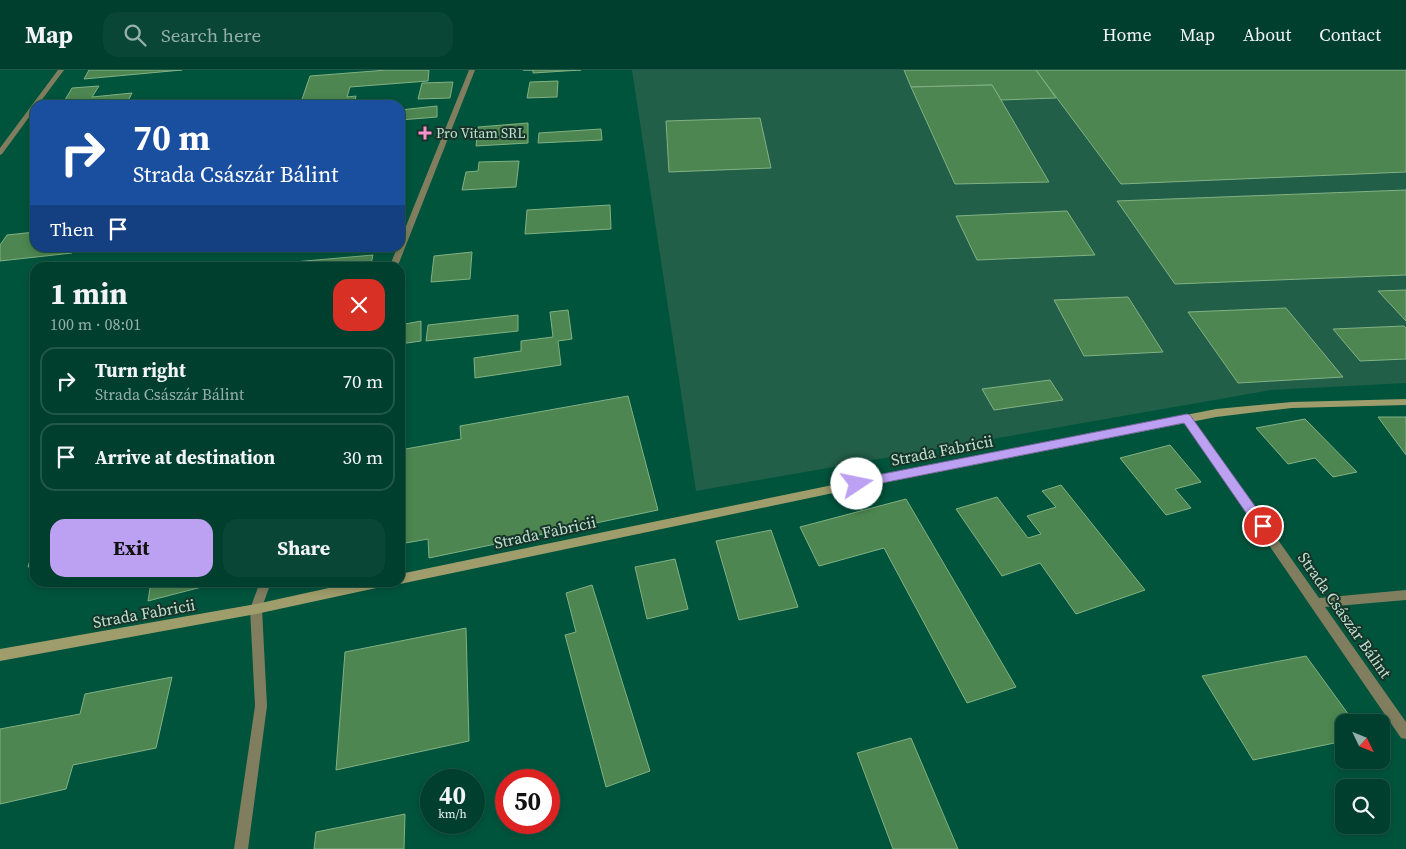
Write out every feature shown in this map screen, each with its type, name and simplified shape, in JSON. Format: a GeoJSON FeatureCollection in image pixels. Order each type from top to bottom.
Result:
{"type":"FeatureCollection","features":[{"type":"Feature","properties":{"kind":"main road","name":"Strada Fabricii"},"geometry":{"type":"LineString","coordinates":[[405,578],[1187,418],[1292,405],[1406,402]]}},
{"type":"Feature","properties":{"kind":"main road","name":"Strada Fabricii"},"geometry":{"type":"LineString","coordinates":[[0,656],[357,587]]}},
{"type":"Feature","properties":{"kind":"street"},"geometry":{"type":"LineString","coordinates":[[39,100],[61,70]]}},
{"type":"Feature","properties":{"kind":"street"},"geometry":{"type":"LineString","coordinates":[[405,238],[472,70]]}},
{"type":"Feature","properties":{"kind":"street"},"geometry":{"type":"LineString","coordinates":[[0,153],[30,112]]}},
{"type":"Feature","properties":{"kind":"street","name":"Strada Császár Bálint"},"geometry":{"type":"LineString","coordinates":[[1187,418],[1406,733]]}},
{"type":"Feature","properties":{"kind":"street"},"geometry":{"type":"LineString","coordinates":[[241,849],[261,706],[256,608],[264,587]]}},
{"type":"Feature","properties":{"kind":"street"},"geometry":{"type":"LineString","coordinates":[[1317,603],[1406,595]]}},
{"type":"Feature","properties":{"kind":"shaded area"},"geometry":{"type":"Polygon","coordinates":[[[632,70],[1406,70],[1406,383],[1271,390],[696,491],[632,70]]]}},
{"type":"Feature","properties":{"kind":"building"},"geometry":{"type":"Polygon","coordinates":[[[89,70],[182,70],[84,79],[89,70]]]}},
{"type":"Feature","properties":{"kind":"building"},"geometry":{"type":"Polygon","coordinates":[[[387,70],[429,70],[428,81],[350,87],[347,97],[356,96],[355,100],[302,100],[310,76],[387,70]]]}},
{"type":"Feature","properties":{"kind":"building"},"geometry":{"type":"Polygon","coordinates":[[[533,70],[581,70],[533,73],[533,70]]]}},
{"type":"Feature","properties":{"kind":"building"},"geometry":{"type":"Polygon","coordinates":[[[904,70],[1036,70],[1056,98],[1001,100],[992,85],[911,87],[904,70]]]}},
{"type":"Feature","properties":{"kind":"building"},"geometry":{"type":"Polygon","coordinates":[[[1036,70],[1406,70],[1406,172],[1121,184],[1036,70]]]}},
{"type":"Feature","properties":{"kind":"building"},"geometry":{"type":"Polygon","coordinates":[[[558,81],[557,97],[527,98],[530,82],[558,81]]]}},
{"type":"Feature","properties":{"kind":"building"},"geometry":{"type":"Polygon","coordinates":[[[453,82],[450,98],[418,99],[422,83],[453,82]]]}},
{"type":"Feature","properties":{"kind":"building"},"geometry":{"type":"Polygon","coordinates":[[[992,85],[1049,182],[955,184],[911,87],[992,85]]]}},
{"type":"Feature","properties":{"kind":"building"},"geometry":{"type":"Polygon","coordinates":[[[99,86],[92,97],[132,93],[128,100],[65,100],[72,88],[99,86]]]}},
{"type":"Feature","properties":{"kind":"building"},"geometry":{"type":"Polygon","coordinates":[[[437,106],[437,117],[405,120],[405,109],[437,106]]]}},
{"type":"Feature","properties":{"kind":"building"},"geometry":{"type":"Polygon","coordinates":[[[760,118],[771,168],[669,172],[666,121],[760,118]]]}},
{"type":"Feature","properties":{"kind":"building"},"geometry":{"type":"Polygon","coordinates":[[[528,123],[528,143],[476,146],[478,127],[528,123]]]}},
{"type":"Feature","properties":{"kind":"building"},"geometry":{"type":"Polygon","coordinates":[[[601,129],[602,140],[538,143],[539,133],[601,129]]]}},
{"type":"Feature","properties":{"kind":"building"},"geometry":{"type":"Polygon","coordinates":[[[519,161],[516,187],[462,190],[466,172],[478,171],[479,162],[519,161]]]}},
{"type":"Feature","properties":{"kind":"building"},"geometry":{"type":"Polygon","coordinates":[[[1406,190],[1406,275],[1175,284],[1117,201],[1406,190]]]}},
{"type":"Feature","properties":{"kind":"building"},"geometry":{"type":"Polygon","coordinates":[[[610,205],[611,229],[525,234],[527,210],[610,205]]]}},
{"type":"Feature","properties":{"kind":"building"},"geometry":{"type":"Polygon","coordinates":[[[1067,211],[1095,255],[977,260],[956,216],[1067,211]]]}},
{"type":"Feature","properties":{"kind":"building"},"geometry":{"type":"Polygon","coordinates":[[[30,233],[30,252],[72,252],[0,261],[0,245],[7,235],[30,233]]]}},
{"type":"Feature","properties":{"kind":"building"},"geometry":{"type":"Polygon","coordinates":[[[472,252],[470,279],[431,282],[434,256],[472,252]]]}},
{"type":"Feature","properties":{"kind":"building"},"geometry":{"type":"Polygon","coordinates":[[[373,255],[371,262],[294,262],[373,255]]]}},
{"type":"Feature","properties":{"kind":"building"},"geometry":{"type":"Polygon","coordinates":[[[1406,290],[1406,321],[1378,291],[1406,290]]]}},
{"type":"Feature","properties":{"kind":"building"},"geometry":{"type":"Polygon","coordinates":[[[1128,297],[1163,352],[1084,356],[1054,300],[1128,297]]]}},
{"type":"Feature","properties":{"kind":"building"},"geometry":{"type":"Polygon","coordinates":[[[1286,308],[1343,377],[1238,383],[1188,312],[1286,308]]]}},
{"type":"Feature","properties":{"kind":"building"},"geometry":{"type":"Polygon","coordinates":[[[568,310],[572,339],[558,341],[561,365],[475,378],[474,358],[521,351],[521,341],[553,337],[550,312],[568,310]]]}},
{"type":"Feature","properties":{"kind":"building"},"geometry":{"type":"Polygon","coordinates":[[[518,315],[518,331],[426,341],[428,325],[518,315]]]}},
{"type":"Feature","properties":{"kind":"building"},"geometry":{"type":"Polygon","coordinates":[[[421,321],[421,341],[405,343],[405,324],[421,321]]]}},
{"type":"Feature","properties":{"kind":"building"},"geometry":{"type":"Polygon","coordinates":[[[1404,326],[1406,328],[1406,359],[1360,361],[1333,329],[1404,326]]]}},
{"type":"Feature","properties":{"kind":"building"},"geometry":{"type":"Polygon","coordinates":[[[1050,380],[1063,400],[994,410],[982,389],[1050,380]]]}},
{"type":"Feature","properties":{"kind":"building"},"geometry":{"type":"Polygon","coordinates":[[[628,396],[658,510],[429,558],[428,539],[405,543],[405,449],[461,439],[460,426],[628,396]]]}},
{"type":"Feature","properties":{"kind":"building"},"geometry":{"type":"Polygon","coordinates":[[[1378,417],[1406,417],[1406,455],[1378,417]]]}},
{"type":"Feature","properties":{"kind":"building"},"geometry":{"type":"Polygon","coordinates":[[[1305,419],[1357,472],[1333,477],[1315,458],[1288,464],[1256,428],[1305,419]]]}},
{"type":"Feature","properties":{"kind":"building"},"geometry":{"type":"Polygon","coordinates":[[[1170,445],[1201,482],[1175,489],[1191,508],[1166,515],[1120,458],[1170,445]]]}},
{"type":"Feature","properties":{"kind":"building"},"geometry":{"type":"Polygon","coordinates":[[[1061,485],[1145,590],[1076,614],[1040,563],[1002,576],[956,509],[997,497],[1028,538],[1041,534],[1027,516],[1056,507],[1042,491],[1061,485]]]}},
{"type":"Feature","properties":{"kind":"building"},"geometry":{"type":"Polygon","coordinates":[[[906,499],[1016,687],[967,703],[884,548],[819,566],[800,527],[906,499]]]}},
{"type":"Feature","properties":{"kind":"building"},"geometry":{"type":"Polygon","coordinates":[[[771,530],[798,607],[739,620],[716,541],[771,530]]]}},
{"type":"Feature","properties":{"kind":"building"},"geometry":{"type":"Polygon","coordinates":[[[675,559],[688,609],[647,619],[635,567],[675,559]]]}},
{"type":"Feature","properties":{"kind":"building"},"geometry":{"type":"Polygon","coordinates":[[[592,585],[650,771],[606,787],[565,635],[576,632],[566,593],[592,585]]]}},
{"type":"Feature","properties":{"kind":"building"},"geometry":{"type":"Polygon","coordinates":[[[150,587],[202,587],[148,601],[150,587]]]}},
{"type":"Feature","properties":{"kind":"building"},"geometry":{"type":"Polygon","coordinates":[[[466,628],[469,741],[336,770],[345,652],[466,628]]]}},
{"type":"Feature","properties":{"kind":"building"},"geometry":{"type":"Polygon","coordinates":[[[1306,656],[1348,714],[1335,714],[1335,743],[1253,760],[1202,676],[1306,656]]]}},
{"type":"Feature","properties":{"kind":"building"},"geometry":{"type":"Polygon","coordinates":[[[172,677],[156,748],[73,765],[66,789],[0,804],[0,729],[80,714],[85,694],[172,677]]]}},
{"type":"Feature","properties":{"kind":"building"},"geometry":{"type":"Polygon","coordinates":[[[911,738],[958,849],[893,849],[857,753],[911,738]]]}},
{"type":"Feature","properties":{"kind":"building"},"geometry":{"type":"Polygon","coordinates":[[[405,814],[404,849],[314,849],[316,832],[405,814]]]}},
{"type":"Feature","properties":{"kind":"place","name":"Pro Vitam SRL"},"geometry":{"type":"Point","coordinates":[425,133]}},
{"type":"Feature","properties":{"kind":"route"},"geometry":{"type":"LineString","coordinates":[[857,484],[1187,418],[1263,526]]}}]}
